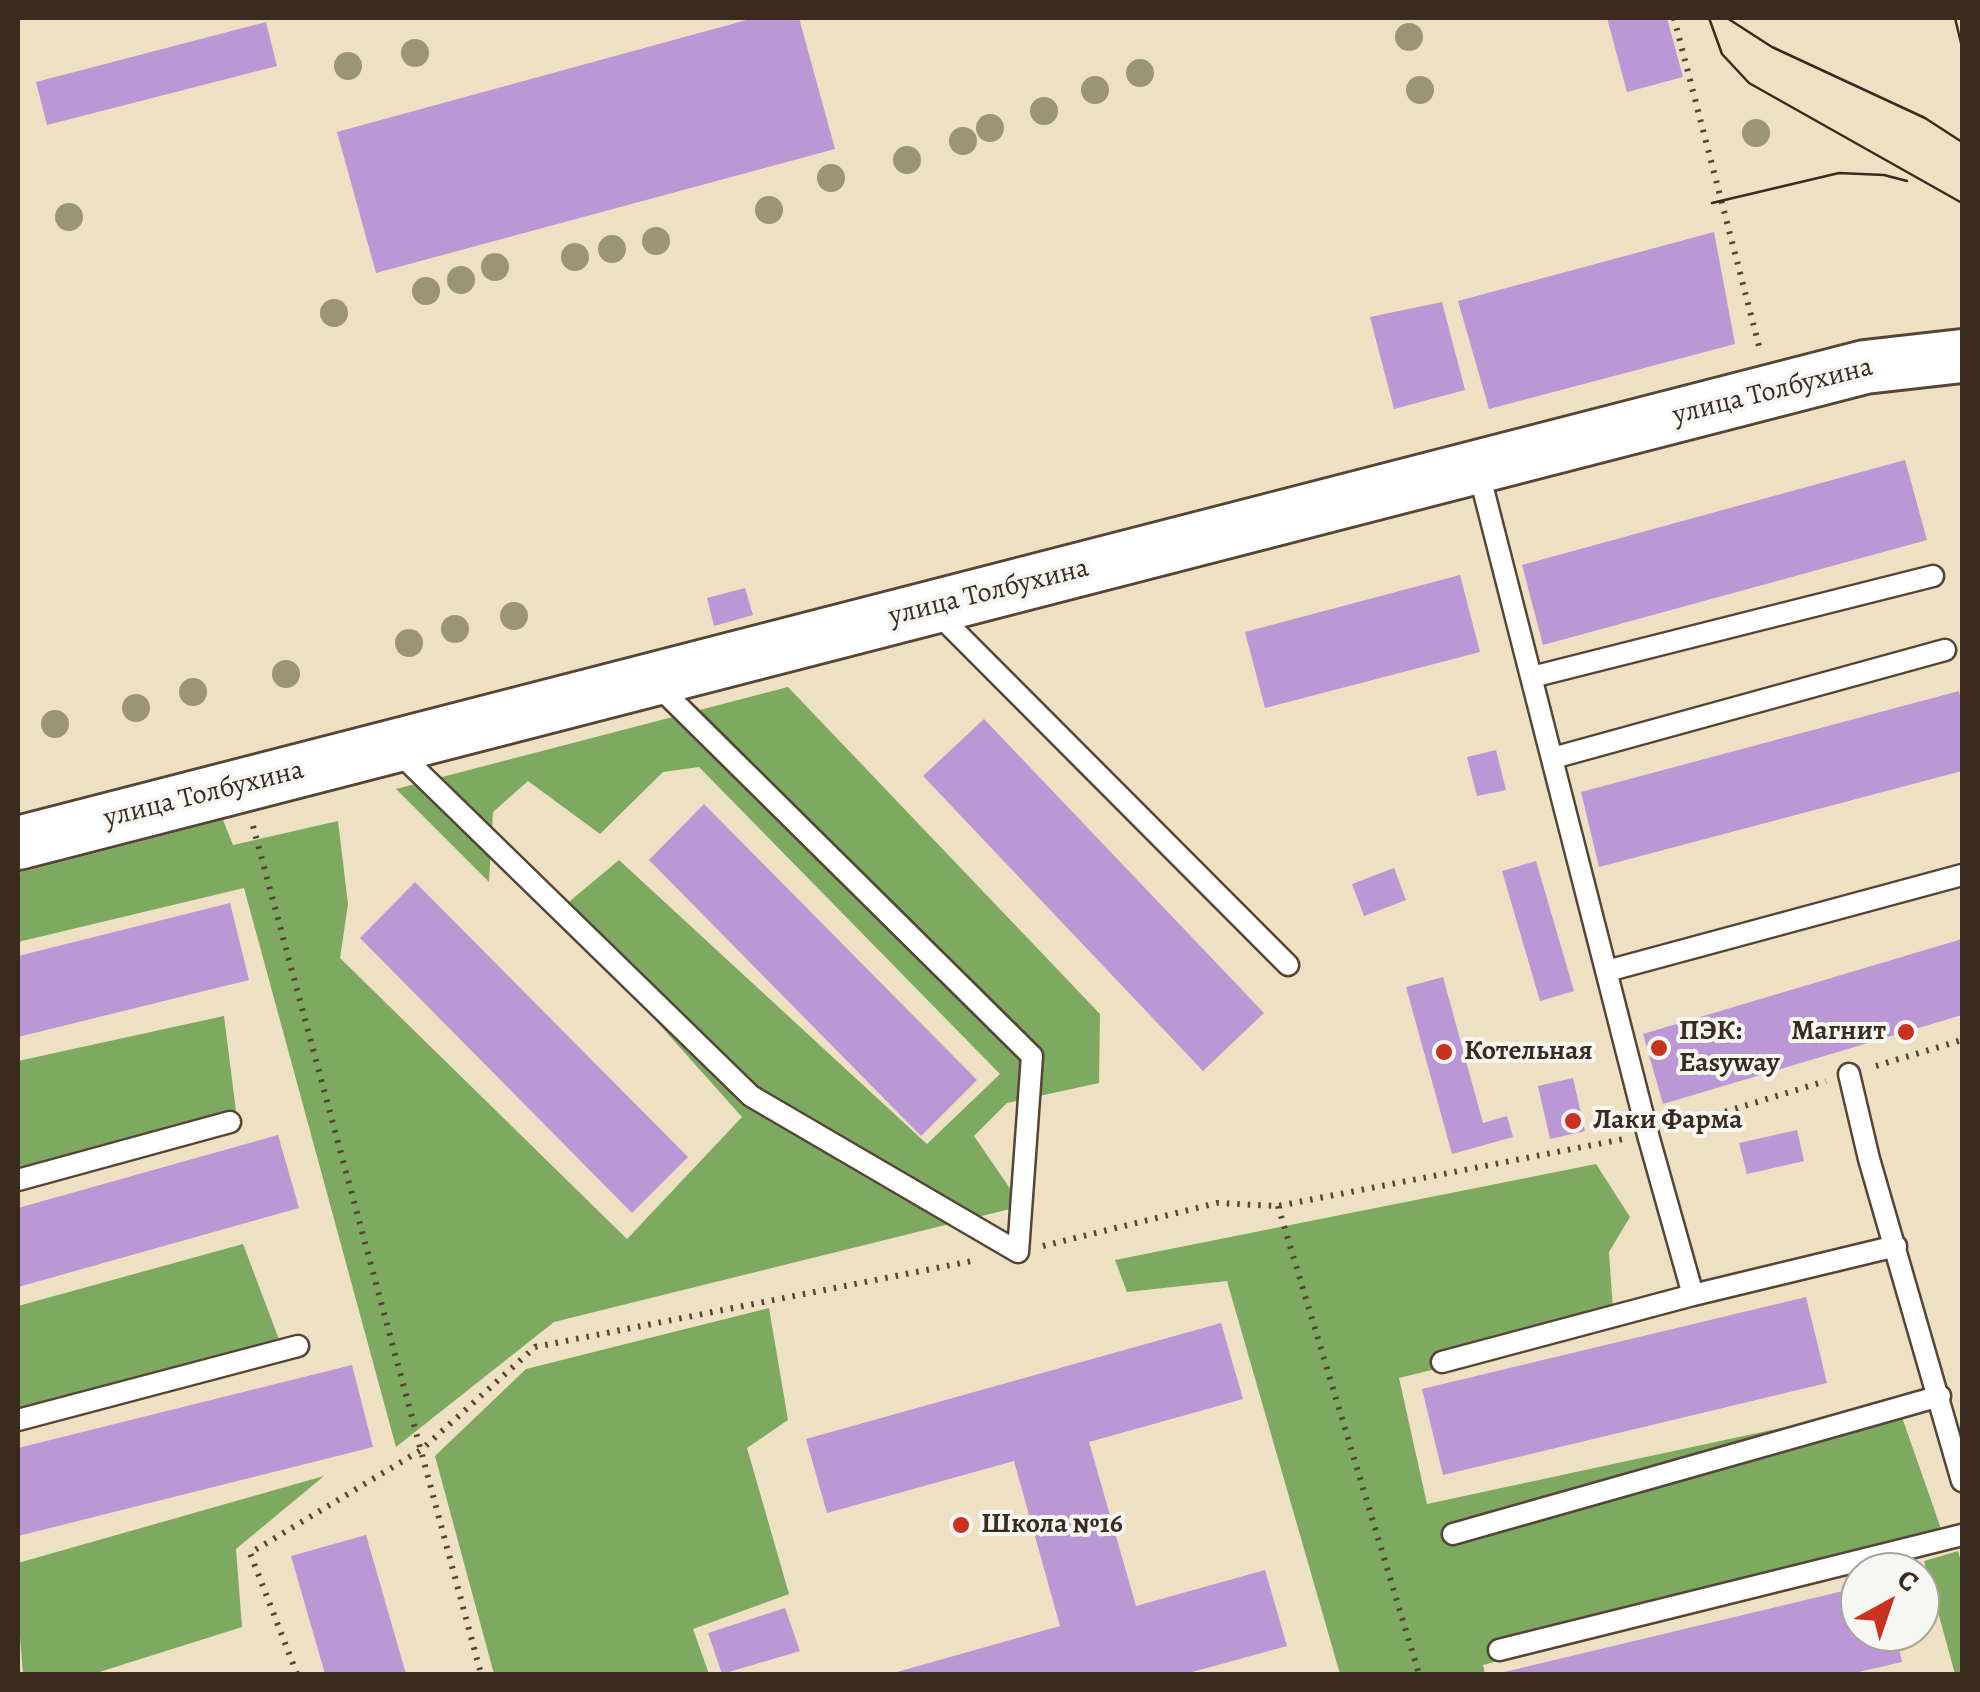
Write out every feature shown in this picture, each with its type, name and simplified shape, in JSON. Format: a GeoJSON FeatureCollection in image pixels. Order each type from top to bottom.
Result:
{"type":"FeatureCollection","features":[{"type":"Feature","properties":{"kind":"street","name":"улица Толбухина"},"geometry":{"type":"LineString","coordinates":[[18,844],[1864,367],[1962,356]]}},
{"type":"Feature","properties":{"kind":"lane"},"geometry":{"type":"LineString","coordinates":[[1477,467],[1693,1295]]}},
{"type":"Feature","properties":{"kind":"lane"},"geometry":{"type":"LineString","coordinates":[[1532,677],[1933,576]]}},
{"type":"Feature","properties":{"kind":"lane"},"geometry":{"type":"LineString","coordinates":[[931,608],[1288,965]]}},
{"type":"Feature","properties":{"kind":"lane"},"geometry":{"type":"LineString","coordinates":[[1553,758],[1945,650]]}},
{"type":"Feature","properties":{"kind":"lane"},"geometry":{"type":"LineString","coordinates":[[392,747],[752,1096],[1018,1252],[1032,1056],[652,680]]}},
{"type":"Feature","properties":{"kind":"lane"},"geometry":{"type":"LineString","coordinates":[[1607,971],[1962,876]]}},
{"type":"Feature","properties":{"kind":"lane"},"geometry":{"type":"LineString","coordinates":[[1849,1074],[1962,1481]]}},
{"type":"Feature","properties":{"kind":"lane"},"geometry":{"type":"LineString","coordinates":[[18,1180],[230,1122]]}},
{"type":"Feature","properties":{"kind":"lane"},"geometry":{"type":"LineString","coordinates":[[1442,1362],[1896,1246]]}},
{"type":"Feature","properties":{"kind":"lane"},"geometry":{"type":"LineString","coordinates":[[18,1420],[298,1346]]}},
{"type":"Feature","properties":{"kind":"lane"},"geometry":{"type":"LineString","coordinates":[[1453,1534],[1940,1396]]}},
{"type":"Feature","properties":{"kind":"lane"},"geometry":{"type":"LineString","coordinates":[[1499,1650],[1962,1536]]}},
{"type":"Feature","properties":{"kind":"path"},"geometry":{"type":"LineString","coordinates":[[1674,18],[1770,391]]}},
{"type":"Feature","properties":{"kind":"path"},"geometry":{"type":"LineString","coordinates":[[252,822],[481,1674]]}},
{"type":"Feature","properties":{"kind":"path"},"geometry":{"type":"LineString","coordinates":[[1278,1206],[1419,1674]]}},
{"type":"Feature","properties":{"kind":"green space"},"geometry":{"type":"Polygon","coordinates":[[[788,687],[1100,1014],[1099,1083],[1007,1103],[974,1136],[1022,1206],[554,1322],[396,1447],[244,888],[18,942],[18,873],[223,820],[233,845],[338,821],[348,904],[340,958],[627,1239],[742,1117],[558,911],[619,860],[927,1144],[1000,1074],[699,767],[663,772],[600,834],[528,781],[493,812],[489,882],[396,789],[788,687]]]}},
{"type":"Feature","properties":{"kind":"green space"},"geometry":{"type":"Polygon","coordinates":[[[224,1016],[237,1119],[18,1183],[18,1061],[224,1016]]]}},
{"type":"Feature","properties":{"kind":"green space"},"geometry":{"type":"Polygon","coordinates":[[[1596,1164],[1630,1217],[1609,1252],[1614,1325],[1399,1378],[1427,1504],[1897,1403],[1946,1543],[1912,1552],[1840,1552],[1840,1571],[1483,1665],[1485,1674],[1340,1674],[1227,1281],[1127,1292],[1115,1260],[1596,1164]]]}},
{"type":"Feature","properties":{"kind":"green space"},"geometry":{"type":"Polygon","coordinates":[[[243,1244],[286,1358],[18,1426],[18,1306],[243,1244]]]}},
{"type":"Feature","properties":{"kind":"green space"},"geometry":{"type":"Polygon","coordinates":[[[769,1308],[788,1420],[747,1448],[789,1594],[693,1629],[709,1674],[494,1674],[435,1456],[526,1369],[769,1308]]]}},
{"type":"Feature","properties":{"kind":"green space"},"geometry":{"type":"Polygon","coordinates":[[[324,1476],[236,1549],[242,1627],[93,1674],[23,1674],[18,1563],[324,1476]]]}},
{"type":"Feature","properties":{"kind":"green space"},"geometry":{"type":"Polygon","coordinates":[[[1958,1551],[1962,1565],[1962,1674],[1955,1674],[1940,1619],[1940,1556],[1958,1551]]]}},
{"type":"Feature","properties":{"kind":"building"},"geometry":{"type":"Polygon","coordinates":[[[754,18],[799,18],[835,149],[376,273],[337,132],[754,18]]]}},
{"type":"Feature","properties":{"kind":"building"},"geometry":{"type":"Polygon","coordinates":[[[1607,18],[1667,18],[1683,77],[1627,92],[1607,18]]]}},
{"type":"Feature","properties":{"kind":"building"},"geometry":{"type":"Polygon","coordinates":[[[266,22],[277,66],[47,125],[36,82],[266,22]]]}},
{"type":"Feature","properties":{"kind":"building"},"geometry":{"type":"Polygon","coordinates":[[[1714,232],[1735,344],[1489,409],[1458,301],[1714,232]]]}},
{"type":"Feature","properties":{"kind":"building"},"geometry":{"type":"Polygon","coordinates":[[[1442,302],[1465,390],[1394,409],[1370,317],[1442,302]]]}},
{"type":"Feature","properties":{"kind":"building"},"geometry":{"type":"Polygon","coordinates":[[[1905,460],[1927,540],[1543,645],[1522,565],[1905,460]]]}},
{"type":"Feature","properties":{"kind":"building"},"geometry":{"type":"Polygon","coordinates":[[[1460,575],[1480,652],[1265,708],[1245,632],[1460,575]]]}},
{"type":"Feature","properties":{"kind":"building"},"geometry":{"type":"Polygon","coordinates":[[[745,588],[753,615],[714,626],[707,598],[745,588]]]}},
{"type":"Feature","properties":{"kind":"building"},"geometry":{"type":"Polygon","coordinates":[[[1959,691],[1962,771],[1599,867],[1581,792],[1959,691]]]}},
{"type":"Feature","properties":{"kind":"building"},"geometry":{"type":"Polygon","coordinates":[[[984,719],[1264,1013],[1203,1071],[923,776],[984,719]]]}},
{"type":"Feature","properties":{"kind":"building"},"geometry":{"type":"Polygon","coordinates":[[[1496,750],[1506,790],[1477,796],[1467,757],[1496,750]]]}},
{"type":"Feature","properties":{"kind":"building"},"geometry":{"type":"Polygon","coordinates":[[[704,804],[977,1080],[921,1136],[649,860],[704,804]]]}},
{"type":"Feature","properties":{"kind":"building"},"geometry":{"type":"Polygon","coordinates":[[[1536,861],[1574,991],[1540,1001],[1502,871],[1536,861]]]}},
{"type":"Feature","properties":{"kind":"building"},"geometry":{"type":"Polygon","coordinates":[[[1394,868],[1406,900],[1364,916],[1352,884],[1394,868]]]}},
{"type":"Feature","properties":{"kind":"building"},"geometry":{"type":"Polygon","coordinates":[[[415,882],[688,1157],[632,1213],[360,938],[415,882]]]}},
{"type":"Feature","properties":{"kind":"building"},"geometry":{"type":"Polygon","coordinates":[[[230,903],[249,980],[18,1037],[18,956],[230,903]]]}},
{"type":"Feature","properties":{"kind":"building"},"geometry":{"type":"Polygon","coordinates":[[[1962,939],[1962,1015],[1663,1104],[1643,1034],[1962,939]]]}},
{"type":"Feature","properties":{"kind":"building","name":"Котельная"},"geometry":{"type":"Polygon","coordinates":[[[1443,977],[1483,1123],[1507,1116],[1513,1137],[1452,1154],[1406,987],[1443,977]]]}},
{"type":"Feature","properties":{"kind":"building"},"geometry":{"type":"Polygon","coordinates":[[[1573,1078],[1585,1131],[1550,1139],[1538,1086],[1573,1078]]]}},
{"type":"Feature","properties":{"kind":"building"},"geometry":{"type":"Polygon","coordinates":[[[1797,1130],[1804,1161],[1747,1174],[1739,1143],[1797,1130]]]}},
{"type":"Feature","properties":{"kind":"building"},"geometry":{"type":"Polygon","coordinates":[[[278,1135],[299,1208],[18,1287],[18,1208],[278,1135]]]}},
{"type":"Feature","properties":{"kind":"building"},"geometry":{"type":"Polygon","coordinates":[[[1806,1297],[1827,1383],[1443,1475],[1422,1389],[1806,1297]]]}},
{"type":"Feature","properties":{"kind":"building"},"geometry":{"type":"Polygon","coordinates":[[[1221,1323],[1243,1399],[1089,1442],[1136,1606],[1265,1570],[1287,1646],[1185,1674],[898,1674],[1060,1626],[1014,1461],[827,1513],[806,1439],[1221,1323]]]}},
{"type":"Feature","properties":{"kind":"building"},"geometry":{"type":"Polygon","coordinates":[[[352,1365],[373,1447],[18,1536],[18,1448],[352,1365]]]}},
{"type":"Feature","properties":{"kind":"building"},"geometry":{"type":"Polygon","coordinates":[[[366,1535],[406,1674],[325,1674],[291,1556],[366,1535]]]}},
{"type":"Feature","properties":{"kind":"building"},"geometry":{"type":"Polygon","coordinates":[[[1840,1592],[1840,1652],[1900,1652],[1902,1662],[1850,1674],[1496,1674],[1840,1592]]]}},
{"type":"Feature","properties":{"kind":"building"},"geometry":{"type":"Polygon","coordinates":[[[785,1608],[800,1651],[722,1674],[708,1633],[785,1608]]]}},
{"type":"Feature","properties":{"kind":"tram line"},"geometry":{"type":"LineString","coordinates":[[1709,18],[1722,54],[1749,83],[1962,203]]}},
{"type":"Feature","properties":{"kind":"tram line"},"geometry":{"type":"LineString","coordinates":[[1727,18],[1772,47],[1925,118],[1962,142]]}},
{"type":"Feature","properties":{"kind":"tram line"},"geometry":{"type":"LineString","coordinates":[[1955,18],[1962,47]]}},
{"type":"Feature","properties":{"kind":"tram line"},"geometry":{"type":"LineString","coordinates":[[1712,203],[1839,173],[1884,175],[1907,181]]}},
{"type":"Feature","properties":{"kind":"place","name":"Магнит"},"geometry":{"type":"Point","coordinates":[1906,1032]}},
{"type":"Feature","properties":{"kind":"place","name":"ПЭК: Easyway"},"geometry":{"type":"Point","coordinates":[1659,1048]}},
{"type":"Feature","properties":{"kind":"place","name":"Котельная"},"geometry":{"type":"Point","coordinates":[1444,1052]}},
{"type":"Feature","properties":{"kind":"place","name":"Лаки Фарма"},"geometry":{"type":"Point","coordinates":[1573,1121]}},
{"type":"Feature","properties":{"kind":"place","name":"Школа №16"},"geometry":{"type":"Point","coordinates":[961,1525]}}]}
